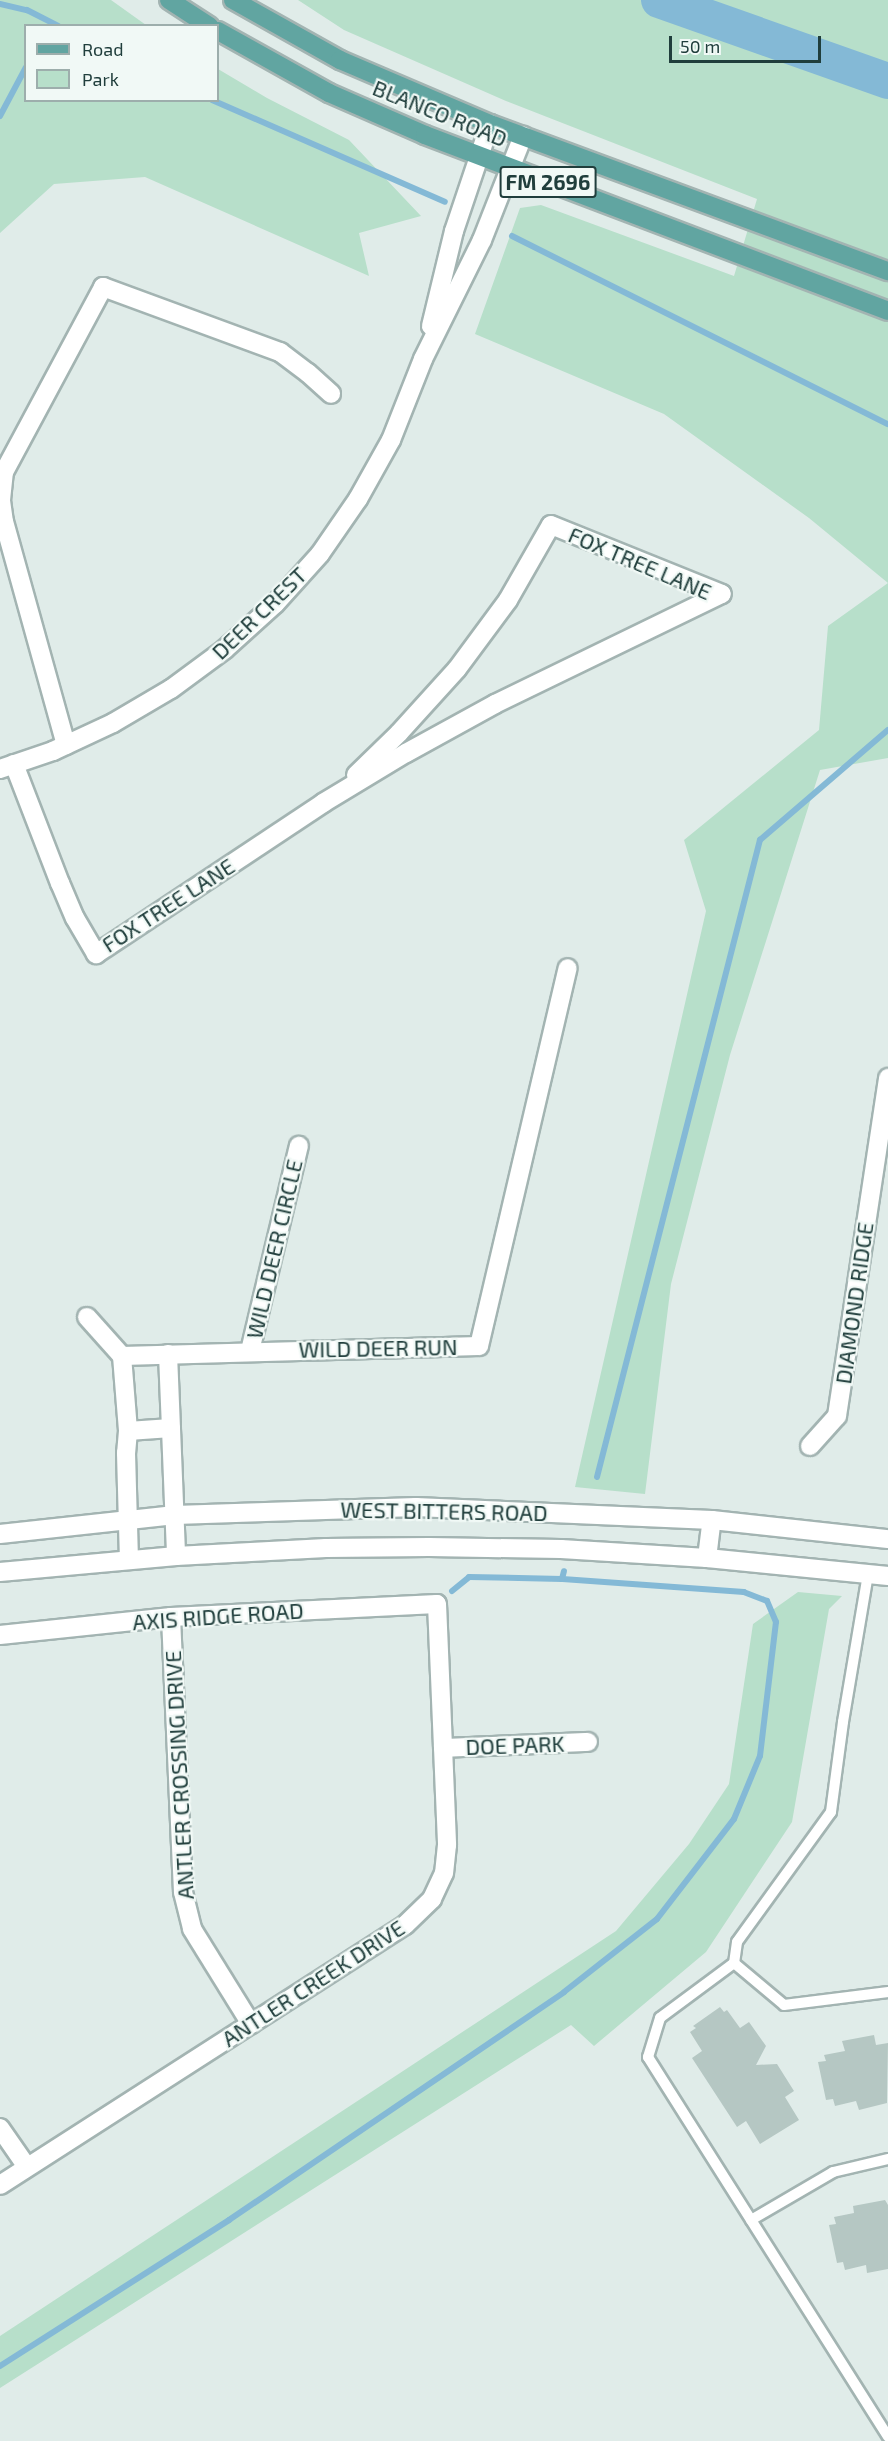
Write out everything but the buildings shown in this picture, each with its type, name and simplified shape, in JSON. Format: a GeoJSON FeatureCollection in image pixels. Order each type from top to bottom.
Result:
{"type":"FeatureCollection","features":[{"type":"Feature","properties":{"kind":"main road"},"geometry":{"type":"LineString","coordinates":[[169,0],[206,24]]}},
{"type":"Feature","properties":{"kind":"main road","name":"BLANCO ROAD"},"geometry":{"type":"LineString","coordinates":[[233,0],[340,60],[490,124],[888,271]]}},
{"type":"Feature","properties":{"kind":"main road","name":"BLANCO ROAD"},"geometry":{"type":"LineString","coordinates":[[219,32],[328,93],[425,135],[888,311]]}},
{"type":"Feature","properties":{"kind":"street","name":"DEER CREST"},"geometry":{"type":"LineString","coordinates":[[423,359],[454,231],[490,124]]}},
{"type":"Feature","properties":{"kind":"street","name":"DEER CREST"},"geometry":{"type":"LineString","coordinates":[[7,766],[66,745],[113,723],[171,689],[225,649],[275,604],[320,554],[358,499],[392,440],[423,359],[482,240],[524,136]]}},
{"type":"Feature","properties":{"kind":"street"},"geometry":{"type":"LineString","coordinates":[[66,745],[4,522],[1,500],[4,472],[103,286],[280,352],[331,394]]}},
{"type":"Feature","properties":{"kind":"street","name":"FOX TREE LANE"},"geometry":{"type":"LineString","coordinates":[[7,766],[63,892],[96,954],[323,803],[495,704],[722,594],[551,525],[508,600],[456,669],[399,733],[323,803]]}},
{"type":"Feature","properties":{"kind":"street","name":"WILD DEER RUN"},"geometry":{"type":"LineString","coordinates":[[122,1356],[479,1346],[568,968]]}},
{"type":"Feature","properties":{"kind":"street","name":"DIAMOND RIDGE"},"geometry":{"type":"LineString","coordinates":[[810,1446],[837,1416],[888,1078]]}},
{"type":"Feature","properties":{"kind":"street","name":"WILD DEER CIRCLE"},"geometry":{"type":"LineString","coordinates":[[250,1351],[299,1146]]}},
{"type":"Feature","properties":{"kind":"street"},"geometry":{"type":"LineString","coordinates":[[87,1317],[122,1356],[128,1431],[129,1559]]}},
{"type":"Feature","properties":{"kind":"street"},"geometry":{"type":"LineString","coordinates":[[168,1354],[176,1556]]}},
{"type":"Feature","properties":{"kind":"street"},"geometry":{"type":"LineString","coordinates":[[128,1431],[171,1428]]}},
{"type":"Feature","properties":{"kind":"street","name":"WEST BITTERS ROAD"},"geometry":{"type":"LineString","coordinates":[[0,1534],[175,1515],[416,1508],[712,1520],[888,1539]]}},
{"type":"Feature","properties":{"kind":"street"},"geometry":{"type":"LineString","coordinates":[[707,1558],[712,1520]]}},
{"type":"Feature","properties":{"kind":"street","name":"WEST BITTERS ROAD"},"geometry":{"type":"LineString","coordinates":[[0,1572],[176,1556],[326,1548],[429,1547],[561,1549],[707,1558],[888,1576]]}},
{"type":"Feature","properties":{"kind":"street","name":"AXIS RIDGE ROAD"},"geometry":{"type":"LineString","coordinates":[[0,1635],[171,1617],[437,1604]]}},
{"type":"Feature","properties":{"kind":"street","name":"ANTLER CREEK DRIVE"},"geometry":{"type":"LineString","coordinates":[[0,2185],[405,1925],[432,1899],[444,1872],[447,1845],[437,1604]]}},
{"type":"Feature","properties":{"kind":"street","name":"ANTLER CROSSING DRIVE"},"geometry":{"type":"LineString","coordinates":[[171,1617],[183,1892],[192,1929],[251,2024]]}},
{"type":"Feature","properties":{"kind":"street","name":"DOE PARK"},"geometry":{"type":"LineString","coordinates":[[443,1748],[588,1743]]}},
{"type":"Feature","properties":{"kind":"street"},"geometry":{"type":"LineString","coordinates":[[0,2128],[27,2167]]}},
{"type":"Feature","properties":{"kind":"lane"},"geometry":{"type":"LineString","coordinates":[[868,1574],[844,1712],[831,1812],[737,1942],[734,1964],[660,2018],[648,2057],[888,2436]]}},
{"type":"Feature","properties":{"kind":"lane"},"geometry":{"type":"LineString","coordinates":[[734,1964],[784,2005],[888,1992]]}},
{"type":"Feature","properties":{"kind":"lane"},"geometry":{"type":"LineString","coordinates":[[751,2220],[833,2172],[888,2159]]}},
{"type":"Feature","properties":{"kind":"green space"},"geometry":{"type":"Polygon","coordinates":[[[0,0],[111,0],[145,24],[24,24],[24,102],[219,102],[219,70],[267,98],[349,140],[421,216],[359,233],[369,276],[145,177],[54,184],[0,233],[0,0]]]}},
{"type":"Feature","properties":{"kind":"green space"},"geometry":{"type":"Polygon","coordinates":[[[298,0],[888,0],[888,583],[809,518],[664,414],[475,334],[520,208],[541,205],[734,276],[757,199],[506,101],[344,30],[298,0]]]}},
{"type":"Feature","properties":{"kind":"green space"},"geometry":{"type":"Polygon","coordinates":[[[888,583],[888,758],[820,770],[730,1055],[671,1284],[645,1494],[575,1487],[706,911],[684,840],[819,730],[828,626],[888,583]]]}},
{"type":"Feature","properties":{"kind":"green space"},"geometry":{"type":"Polygon","coordinates":[[[798,1592],[842,1596],[829,1609],[792,1822],[706,1952],[594,2046],[571,2025],[0,2388],[0,2336],[616,1931],[689,1844],[729,1784],[753,1624],[798,1592]]]}},
{"type":"Feature","properties":{"kind":"waterway"},"geometry":{"type":"LineString","coordinates":[[659,0],[888,81]]}},
{"type":"Feature","properties":{"kind":"waterway"},"geometry":{"type":"LineString","coordinates":[[0,4],[27,10],[54,24]]}},
{"type":"Feature","properties":{"kind":"waterway"},"geometry":{"type":"LineString","coordinates":[[0,116],[24,71]]}},
{"type":"Feature","properties":{"kind":"waterway"},"geometry":{"type":"LineString","coordinates":[[217,102],[445,202]]}},
{"type":"Feature","properties":{"kind":"waterway"},"geometry":{"type":"LineString","coordinates":[[512,236],[888,424]]}},
{"type":"Feature","properties":{"kind":"waterway"},"geometry":{"type":"LineString","coordinates":[[597,1477],[760,840],[888,730]]}},
{"type":"Feature","properties":{"kind":"waterway"},"geometry":{"type":"LineString","coordinates":[[0,2366],[229,2220],[564,1992],[657,1919],[734,1819],[760,1756],[776,1622],[767,1601],[744,1592],[562,1579],[564,1571]]}},
{"type":"Feature","properties":{"kind":"waterway"},"geometry":{"type":"LineString","coordinates":[[452,1591],[469,1577],[562,1579]]}}]}
